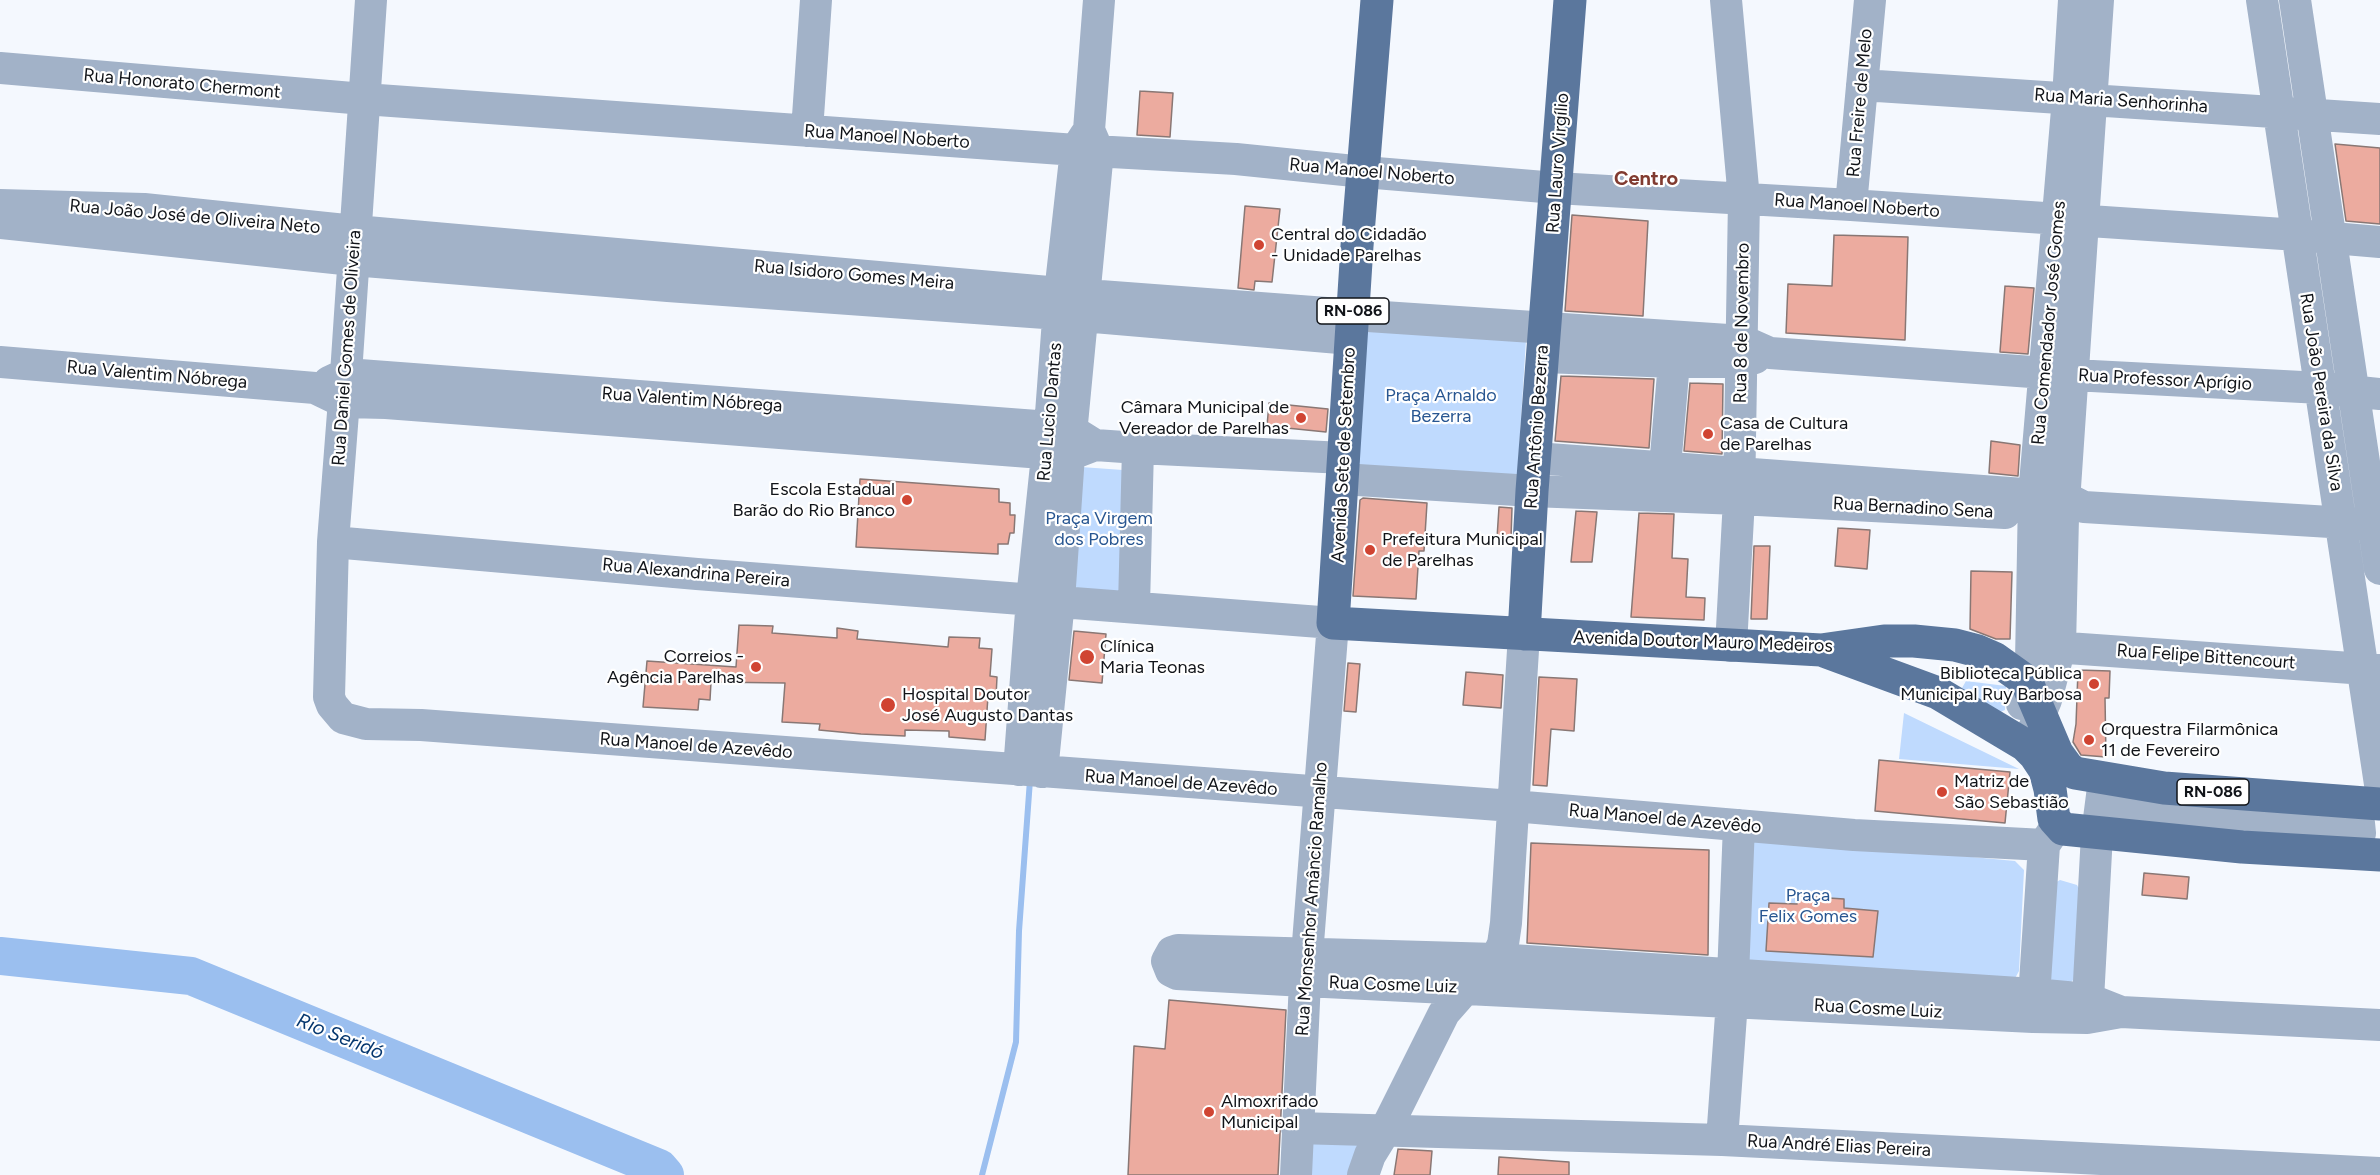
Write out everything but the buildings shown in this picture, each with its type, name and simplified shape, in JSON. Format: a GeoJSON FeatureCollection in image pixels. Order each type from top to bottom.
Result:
{"type":"FeatureCollection","features":[{"type":"Feature","properties":{"kind":"main road","name":"Avenida Sete de Setembro"},"geometry":{"type":"LineString","coordinates":[[1333,623],[1352,327],[1377,0]]}},
{"type":"Feature","properties":{"kind":"main road","name":"Rua Lauro Virgílio"},"geometry":{"type":"LineString","coordinates":[[1544,342],[1570,0]]}},
{"type":"Feature","properties":{"kind":"main road","name":"Rua Antônio Bezerra"},"geometry":{"type":"LineString","coordinates":[[1524,634],[1544,342]]}},
{"type":"Feature","properties":{"kind":"main road","name":"Avenida Doutor Mauro Medeiros"},"geometry":{"type":"LineString","coordinates":[[1333,623],[1821,650],[1884,641],[1955,645],[1994,658],[2016,672],[2028,685],[2057,753],[2076,781]]}},
{"type":"Feature","properties":{"kind":"main road"},"geometry":{"type":"LineString","coordinates":[[1821,650],[1938,693],[2015,739],[2040,762],[2076,781],[2052,810],[2051,835],[2063,829],[2242,847],[2367,848]]}},
{"type":"Feature","properties":{"kind":"main road","name":"RN-086"},"geometry":{"type":"LineString","coordinates":[[2076,781],[2380,804]]}},
{"type":"Feature","properties":{"kind":"street","name":"Rua Daniel Gomes de Oliveira"},"geometry":{"type":"LineString","coordinates":[[329,697],[333,542],[371,0]]}},
{"type":"Feature","properties":{"kind":"street"},"geometry":{"type":"LineString","coordinates":[[807,131],[816,0]]}},
{"type":"Feature","properties":{"kind":"street","name":"Rua Lucio Dantas"},"geometry":{"type":"LineString","coordinates":[[1031,771],[1046,600],[1066,442],[1071,304],[1088,144],[1099,0]]}},
{"type":"Feature","properties":{"kind":"street","name":"Rua 8 de Novembro"},"geometry":{"type":"LineString","coordinates":[[1726,0],[1744,199],[1751,352],[1739,485],[1731,646]]}},
{"type":"Feature","properties":{"kind":"street","name":"Rua Freire de Melo"},"geometry":{"type":"LineString","coordinates":[[1851,205],[1869,0]]}},
{"type":"Feature","properties":{"kind":"street","name":"Rua Comendador José Gomes"},"geometry":{"type":"LineString","coordinates":[[2074,0],[2079,99]]}},
{"type":"Feature","properties":{"kind":"street","name":"Rua Comendador José Gomes"},"geometry":{"type":"LineString","coordinates":[[2046,646],[2056,506],[2059,374],[2079,99],[2098,0]]}},
{"type":"Feature","properties":{"kind":"street","name":"Rua João Pereira da Silva"},"geometry":{"type":"LineString","coordinates":[[2262,0],[2341,522],[2371,669],[2380,784]]}},
{"type":"Feature","properties":{"kind":"street","name":"Rua João Pereira da Silva"},"geometry":{"type":"LineString","coordinates":[[2295,0],[2330,238],[2367,393],[2380,569]]}},
{"type":"Feature","properties":{"kind":"street","name":"Rua Honorato Chermont"},"geometry":{"type":"LineString","coordinates":[[0,68],[364,99]]}},
{"type":"Feature","properties":{"kind":"street","name":"Rua Maria Senhorinha"},"geometry":{"type":"LineString","coordinates":[[1862,85],[2380,119]]}},
{"type":"Feature","properties":{"kind":"street","name":"Rua Manoel Noberto"},"geometry":{"type":"LineString","coordinates":[[364,99],[807,131],[1088,144],[1364,172],[1556,188],[1851,205],[2380,242]]}},
{"type":"Feature","properties":{"kind":"street","name":"Rua João José de Oliveira Neto"},"geometry":{"type":"LineString","coordinates":[[0,205],[144,209],[354,246]]}},
{"type":"Feature","properties":{"kind":"street","name":"Rua João José de Oliveira Neto"},"geometry":{"type":"LineString","coordinates":[[0,223],[354,246]]}},
{"type":"Feature","properties":{"kind":"street","name":"Rua Isidoro Gomes Meira"},"geometry":{"type":"LineString","coordinates":[[354,246],[1544,342]]}},
{"type":"Feature","properties":{"kind":"street","name":"Rua Professor Aprígio"},"geometry":{"type":"LineString","coordinates":[[1544,342],[1674,362],[1751,352]]}},
{"type":"Feature","properties":{"kind":"street","name":"Rua Professor Aprígio"},"geometry":{"type":"LineString","coordinates":[[1544,342],[1751,352],[2059,374],[2320,388],[2367,393]]}},
{"type":"Feature","properties":{"kind":"street","name":"Rua Valentim Nóbrega"},"geometry":{"type":"LineString","coordinates":[[0,362],[315,388],[345,388],[1066,442],[1343,468],[1533,478]]}},
{"type":"Feature","properties":{"kind":"street"},"geometry":{"type":"LineString","coordinates":[[1665,467],[1674,362]]}},
{"type":"Feature","properties":{"kind":"street"},"geometry":{"type":"LineString","coordinates":[[1134,606],[1138,448]]}},
{"type":"Feature","properties":{"kind":"street"},"geometry":{"type":"LineString","coordinates":[[1533,478],[1665,467],[1739,485]]}},
{"type":"Feature","properties":{"kind":"street"},"geometry":{"type":"LineString","coordinates":[[1533,478],[1739,485]]}},
{"type":"Feature","properties":{"kind":"street","name":"Rua Bernadino Sena"},"geometry":{"type":"LineString","coordinates":[[1739,485],[2376,525]]}},
{"type":"Feature","properties":{"kind":"street","name":"Rua Alexandrina Pereira"},"geometry":{"type":"LineString","coordinates":[[333,542],[697,574],[1333,623]]}},
{"type":"Feature","properties":{"kind":"street","name":"Rua Monsenhor Amâncio Ramalho"},"geometry":{"type":"LineString","coordinates":[[1296,1175],[1306,967],[1333,623]]}},
{"type":"Feature","properties":{"kind":"street"},"geometry":{"type":"LineString","coordinates":[[1363,1175],[1370,1155],[1386,1129],[1444,1013],[1496,959],[1503,944],[1524,634]]}},
{"type":"Feature","properties":{"kind":"street"},"geometry":{"type":"LineString","coordinates":[[2015,739],[2028,685],[2046,646]]}},
{"type":"Feature","properties":{"kind":"street"},"geometry":{"type":"LineString","coordinates":[[2015,739],[2040,715],[2051,685],[2046,646]]}},
{"type":"Feature","properties":{"kind":"street","name":"Rua Felipe Bittencourt"},"geometry":{"type":"LineString","coordinates":[[2046,646],[2371,669]]}},
{"type":"Feature","properties":{"kind":"street","name":"Rua Manoel de Azevêdo"},"geometry":{"type":"LineString","coordinates":[[329,697],[332,705],[343,718],[366,724],[421,725],[1513,806],[1854,835],[2051,835]]}},
{"type":"Feature","properties":{"kind":"street"},"geometry":{"type":"LineString","coordinates":[[2076,781],[2097,834],[2088,1009]]}},
{"type":"Feature","properties":{"kind":"street"},"geometry":{"type":"LineString","coordinates":[[2134,807],[2351,820],[2359,823],[2360,835],[2367,848],[2133,827],[2125,823],[2123,815],[2127,809],[2134,807]]}},
{"type":"Feature","properties":{"kind":"street"},"geometry":{"type":"LineString","coordinates":[[1722,1140],[1733,987],[1739,825]]}},
{"type":"Feature","properties":{"kind":"street"},"geometry":{"type":"LineString","coordinates":[[2034,1005],[2051,835]]}},
{"type":"Feature","properties":{"kind":"street","name":"Rua Cosme Luiz"},"geometry":{"type":"LineString","coordinates":[[1306,967],[1496,959],[1620,968],[1733,987]]}},
{"type":"Feature","properties":{"kind":"street","name":"Rua Cosme Luiz"},"geometry":{"type":"LineString","coordinates":[[1306,967],[1466,988],[1733,987],[2121,1012],[2380,1025]]}},
{"type":"Feature","properties":{"kind":"street","name":"Rua André Elias Pereira"},"geometry":{"type":"LineString","coordinates":[[1297,1128],[1722,1140],[2380,1173]]}},
{"type":"Feature","properties":{"kind":"green space","name":"Praça Arnaldo Bezerra"},"geometry":{"type":"Polygon","coordinates":[[[1366,328],[1526,340],[1517,482],[1355,473],[1366,328]]]}},
{"type":"Feature","properties":{"kind":"green space","name":"Praça Virgem dos Pobres"},"geometry":{"type":"Polygon","coordinates":[[[1081,467],[1123,470],[1122,589],[1113,594],[1073,588],[1081,467]]]}},
{"type":"Feature","properties":{"kind":"green space"},"geometry":{"type":"Polygon","coordinates":[[[1966,681],[2006,686],[2005,710],[1998,713],[1962,688],[1966,681]]]}},
{"type":"Feature","properties":{"kind":"green space"},"geometry":{"type":"Polygon","coordinates":[[[1904,713],[2019,769],[1899,759],[1904,713]]]}},
{"type":"Feature","properties":{"kind":"green space","name":"Praça Felix Gomes"},"geometry":{"type":"Polygon","coordinates":[[[1756,837],[2015,861],[2024,870],[2019,971],[2012,984],[1741,965],[1746,846],[1756,837]]]}},
{"type":"Feature","properties":{"kind":"green space"},"geometry":{"type":"Polygon","coordinates":[[[2060,880],[2077,885],[2081,893],[2078,976],[2065,987],[2048,978],[2053,884],[2060,880]]]}},
{"type":"Feature","properties":{"kind":"green space"},"geometry":{"type":"Polygon","coordinates":[[[1303,1141],[1372,1143],[1359,1175],[1302,1175],[1303,1141]]]}},
{"type":"Feature","properties":{"kind":"waterway"},"geometry":{"type":"LineString","coordinates":[[982,1175],[1016,1042],[1019,931],[1030,780]]}},
{"type":"Feature","properties":{"kind":"waterway","name":"Rio Seridó"},"geometry":{"type":"LineString","coordinates":[[0,956],[191,976],[659,1168],[665,1175]]}},
{"type":"Feature","properties":{"kind":"place","name":"Central do Cidadão - Unidade Parelhas"},"geometry":{"type":"Point","coordinates":[1259,245]}},
{"type":"Feature","properties":{"kind":"place","name":"Câmara Municipal de Vereador de Parelhas"},"geometry":{"type":"Point","coordinates":[1301,418]}},
{"type":"Feature","properties":{"kind":"place","name":"Casa de Cultura de Parelhas"},"geometry":{"type":"Point","coordinates":[1708,434]}},
{"type":"Feature","properties":{"kind":"place","name":"Escola Estadual Barão do Rio Branco"},"geometry":{"type":"Point","coordinates":[907,500]}},
{"type":"Feature","properties":{"kind":"place","name":"Prefeitura Municipal de Parelhas"},"geometry":{"type":"Point","coordinates":[1370,550]}},
{"type":"Feature","properties":{"kind":"place","name":"Clínica Maria Teonas"},"geometry":{"type":"Point","coordinates":[1087,657]}},
{"type":"Feature","properties":{"kind":"place","name":"Correios - Agência Parelhas"},"geometry":{"type":"Point","coordinates":[756,667]}},
{"type":"Feature","properties":{"kind":"place","name":"Biblioteca Pública Municipal Ruy Barbosa"},"geometry":{"type":"Point","coordinates":[2094,684]}},
{"type":"Feature","properties":{"kind":"place","name":"Hospital Doutor José Augusto Dantas"},"geometry":{"type":"Point","coordinates":[888,705]}},
{"type":"Feature","properties":{"kind":"place","name":"Orquestra Filarmônica 11 de Fevereiro"},"geometry":{"type":"Point","coordinates":[2089,740]}},
{"type":"Feature","properties":{"kind":"place","name":"Matriz de São Sebastião"},"geometry":{"type":"Point","coordinates":[1942,792]}},
{"type":"Feature","properties":{"kind":"place","name":"Almoxrifado Municipal"},"geometry":{"type":"Point","coordinates":[1209,1112]}},
{"type":"Feature","properties":{"kind":"district","name":"Centro"},"geometry":{"type":"Point","coordinates":[1646,179]}}]}
